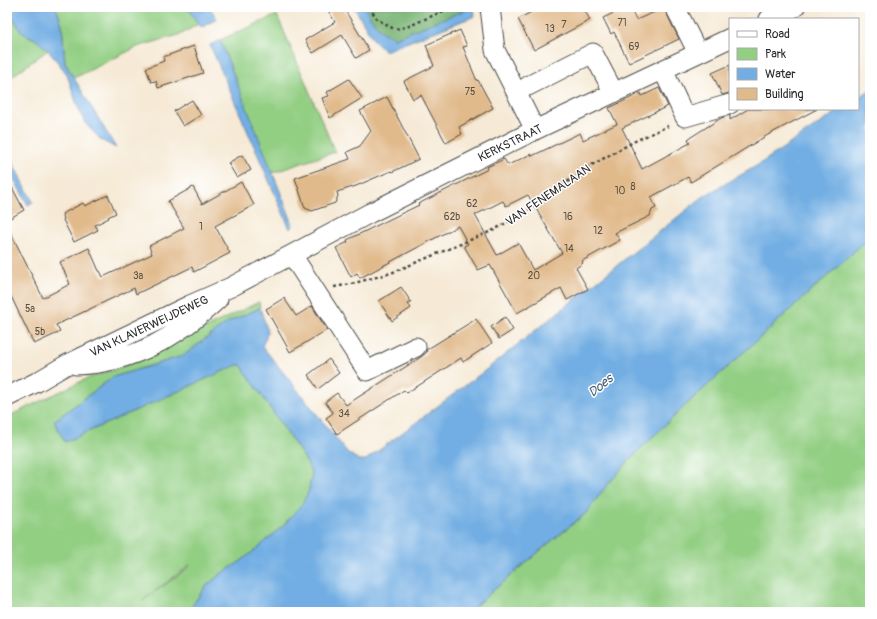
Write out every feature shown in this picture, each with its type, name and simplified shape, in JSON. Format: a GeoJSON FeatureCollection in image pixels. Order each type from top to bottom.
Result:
{"type":"FeatureCollection","features":[{"type":"Feature","properties":{"kind":"street"},"geometry":{"type":"LineString","coordinates":[[490,7],[495,50],[535,130]]}},
{"type":"Feature","properties":{"kind":"street"},"geometry":{"type":"LineString","coordinates":[[675,7],[698,53]]}},
{"type":"Feature","properties":{"kind":"street"},"geometry":{"type":"LineString","coordinates":[[771,18],[795,7]]}},
{"type":"Feature","properties":{"kind":"street","name":"KERKSTRAAT"},"geometry":{"type":"LineString","coordinates":[[292,255],[370,213],[535,130],[729,38]]}},
{"type":"Feature","properties":{"kind":"street"},"geometry":{"type":"LineString","coordinates":[[528,86],[593,53],[614,93]]}},
{"type":"Feature","properties":{"kind":"street"},"geometry":{"type":"LineString","coordinates":[[663,70],[685,117],[729,104]]}},
{"type":"Feature","properties":{"kind":"street"},"geometry":{"type":"LineString","coordinates":[[292,255],[367,371],[416,347]]}},
{"type":"Feature","properties":{"kind":"street","name":"VAN KLAVERWEIJDEWEG"},"geometry":{"type":"LineString","coordinates":[[7,397],[66,365],[190,305],[231,287],[292,255]]}},
{"type":"Feature","properties":{"kind":"path"},"geometry":{"type":"LineString","coordinates":[[369,7],[377,19],[394,29],[407,27],[440,12],[459,7]]}},
{"type":"Feature","properties":{"kind":"path","name":"VAN FENEMALAAN"},"geometry":{"type":"LineString","coordinates":[[314,290],[351,284],[391,273],[494,230],[525,212],[588,167],[637,140],[685,117]]}},
{"type":"Feature","properties":{"kind":"green space"},"geometry":{"type":"Polygon","coordinates":[[[7,7],[21,32],[35,39],[48,50],[7,80],[7,7]]]}},
{"type":"Feature","properties":{"kind":"green space"},"geometry":{"type":"Polygon","coordinates":[[[56,7],[188,7],[198,24],[182,34],[137,47],[74,78],[65,63],[62,25],[56,7]]]}},
{"type":"Feature","properties":{"kind":"green space"},"geometry":{"type":"Polygon","coordinates":[[[365,7],[473,7],[395,38],[382,32],[370,17],[365,7]]]}},
{"type":"Feature","properties":{"kind":"green space"},"geometry":{"type":"Polygon","coordinates":[[[277,15],[335,152],[272,173],[220,40],[277,15]]]}},
{"type":"Feature","properties":{"kind":"green space"},"geometry":{"type":"Polygon","coordinates":[[[870,237],[870,612],[468,612],[586,513],[607,485],[638,451],[687,404],[870,237]]]}},
{"type":"Feature","properties":{"kind":"green space"},"geometry":{"type":"Polygon","coordinates":[[[259,302],[260,308],[228,322],[183,356],[113,377],[54,421],[65,442],[237,365],[241,365],[305,459],[312,474],[308,493],[302,504],[283,526],[240,562],[222,573],[206,586],[188,612],[7,612],[7,417],[86,379],[130,364],[259,302]],[[190,565],[142,601],[187,569],[190,565]]]}},
{"type":"Feature","properties":{"kind":"water"},"geometry":{"type":"Polygon","coordinates":[[[8,7],[56,7],[62,25],[65,63],[116,148],[101,140],[85,123],[77,105],[67,74],[48,50],[35,39],[21,32],[8,7]]]}},
{"type":"Feature","properties":{"kind":"water"},"geometry":{"type":"Polygon","coordinates":[[[188,7],[210,7],[217,19],[202,27],[198,24],[188,7]]]}},
{"type":"Feature","properties":{"kind":"water"},"geometry":{"type":"Polygon","coordinates":[[[354,7],[365,7],[370,17],[382,32],[395,38],[473,7],[475,16],[385,51],[374,41],[354,7]]]}},
{"type":"Feature","properties":{"kind":"water"},"geometry":{"type":"Polygon","coordinates":[[[220,40],[293,224],[290,229],[210,45],[220,40]]]}},
{"type":"Feature","properties":{"kind":"water","name":"Does"},"geometry":{"type":"Polygon","coordinates":[[[870,90],[870,237],[687,404],[638,451],[607,485],[586,513],[468,612],[188,612],[206,586],[222,573],[240,562],[283,526],[302,504],[308,493],[312,474],[305,459],[241,365],[237,365],[65,442],[54,421],[113,377],[183,356],[228,322],[260,308],[268,332],[262,346],[348,453],[359,460],[366,460],[487,369],[704,196],[758,165],[840,110],[859,110],[859,97],[870,90]]]}},
{"type":"Feature","properties":{"kind":"water"},"geometry":{"type":"Polygon","coordinates":[[[7,152],[33,202],[28,205],[7,166],[7,152]]]}},
{"type":"Feature","properties":{"kind":"building"},"geometry":{"type":"Polygon","coordinates":[[[326,7],[343,7],[369,50],[356,58],[342,35],[313,53],[305,40],[335,22],[326,7]]]}},
{"type":"Feature","properties":{"kind":"building"},"geometry":{"type":"Polygon","coordinates":[[[541,7],[583,7],[590,20],[534,50],[518,19],[541,7]]]}},
{"type":"Feature","properties":{"kind":"building"},"geometry":{"type":"Polygon","coordinates":[[[626,7],[630,7],[636,20],[664,8],[679,39],[629,63],[614,32],[611,34],[603,18],[626,7]]]}},
{"type":"Feature","properties":{"kind":"building"},"geometry":{"type":"Polygon","coordinates":[[[460,30],[467,46],[463,47],[477,81],[478,80],[493,108],[459,127],[462,134],[446,143],[421,95],[413,99],[404,81],[434,66],[426,45],[460,30]]]}},
{"type":"Feature","properties":{"kind":"building"},"geometry":{"type":"Polygon","coordinates":[[[194,46],[203,73],[158,88],[156,81],[151,82],[146,68],[164,61],[163,57],[194,46]]]}},
{"type":"Feature","properties":{"kind":"building"},"geometry":{"type":"Polygon","coordinates":[[[729,65],[729,93],[722,95],[712,73],[729,65]]]}},
{"type":"Feature","properties":{"kind":"building"},"geometry":{"type":"Polygon","coordinates":[[[349,79],[362,98],[330,118],[322,98],[329,96],[327,92],[349,79]]]}},
{"type":"Feature","properties":{"kind":"building"},"geometry":{"type":"Polygon","coordinates":[[[659,88],[668,106],[622,128],[642,169],[690,143],[688,139],[721,118],[730,115],[730,120],[746,110],[815,110],[766,136],[691,182],[688,177],[651,197],[656,208],[652,210],[650,216],[615,233],[620,240],[582,261],[583,263],[576,268],[588,289],[567,300],[561,288],[517,313],[490,265],[478,270],[464,246],[468,244],[458,226],[360,278],[357,273],[351,277],[336,248],[348,242],[347,240],[419,205],[418,204],[488,169],[487,167],[504,159],[508,165],[531,154],[532,156],[580,133],[583,140],[617,124],[609,108],[641,93],[642,96],[659,88]],[[528,195],[506,206],[503,201],[475,215],[497,255],[518,243],[533,270],[562,253],[528,195]]]}},
{"type":"Feature","properties":{"kind":"building"},"geometry":{"type":"Polygon","coordinates":[[[387,97],[419,159],[392,172],[391,171],[356,186],[337,192],[338,196],[335,203],[312,211],[305,208],[295,178],[350,159],[347,152],[360,146],[371,131],[360,111],[387,97]]]}},
{"type":"Feature","properties":{"kind":"building"},"geometry":{"type":"Polygon","coordinates":[[[192,100],[201,115],[183,126],[174,111],[192,100]]]}},
{"type":"Feature","properties":{"kind":"building"},"geometry":{"type":"Polygon","coordinates":[[[242,155],[251,170],[237,178],[228,163],[242,155]]]}},
{"type":"Feature","properties":{"kind":"building"},"geometry":{"type":"Polygon","coordinates":[[[7,178],[24,210],[7,220],[7,178]]]}},
{"type":"Feature","properties":{"kind":"building"},"geometry":{"type":"Polygon","coordinates":[[[241,182],[254,205],[215,226],[230,253],[194,272],[192,267],[136,294],[134,288],[56,325],[60,332],[34,344],[7,288],[7,225],[43,298],[70,284],[60,262],[89,248],[103,277],[152,254],[149,246],[184,228],[168,201],[193,187],[202,204],[241,182]]]}},
{"type":"Feature","properties":{"kind":"building"},"geometry":{"type":"Polygon","coordinates":[[[108,195],[116,213],[95,225],[98,230],[74,242],[63,220],[62,214],[83,203],[85,206],[108,195]]]}},
{"type":"Feature","properties":{"kind":"building"},"geometry":{"type":"Polygon","coordinates":[[[401,287],[411,302],[408,304],[411,308],[392,321],[379,301],[401,287]]]}},
{"type":"Feature","properties":{"kind":"building"},"geometry":{"type":"Polygon","coordinates":[[[284,298],[296,316],[312,306],[327,330],[290,352],[266,309],[284,298]]]}},
{"type":"Feature","properties":{"kind":"building"},"geometry":{"type":"Polygon","coordinates":[[[505,317],[513,330],[499,339],[491,327],[505,317]]]}},
{"type":"Feature","properties":{"kind":"building"},"geometry":{"type":"Polygon","coordinates":[[[476,319],[492,343],[463,362],[461,358],[407,393],[404,390],[337,434],[326,418],[333,413],[325,402],[337,393],[346,405],[421,357],[427,352],[426,350],[476,319]]]}},
{"type":"Feature","properties":{"kind":"building"},"geometry":{"type":"Polygon","coordinates":[[[329,359],[339,373],[318,389],[308,375],[329,359]]]}}]}
